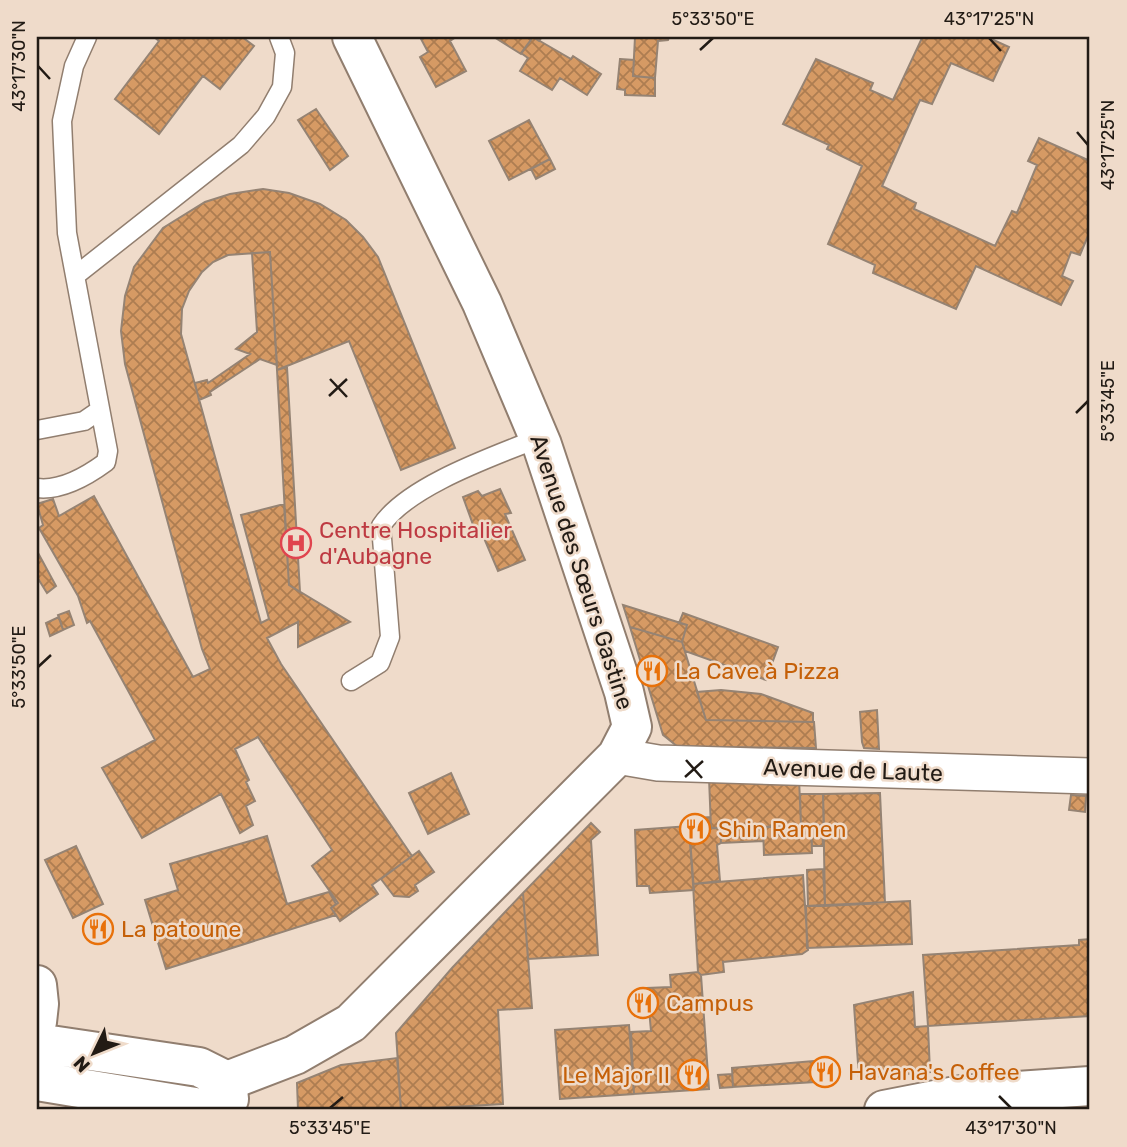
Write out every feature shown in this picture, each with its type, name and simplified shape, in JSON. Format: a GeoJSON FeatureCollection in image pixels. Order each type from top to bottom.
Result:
{"type":"FeatureCollection","features":[{"type":"Feature","properties":{"kind":"street","name":"Avenue des Sœurs Gastine"},"geometry":{"type":"LineString","coordinates":[[37,1081],[207,1109],[234,1097],[295,1055],[351,1023],[617,756],[632,727],[624,692],[539,438],[482,303],[352,37]]}},
{"type":"Feature","properties":{"kind":"street","name":"Avenue de Laute"},"geometry":{"type":"LineString","coordinates":[[617,756],[658,763],[1090,776]]}},
{"type":"Feature","properties":{"kind":"street"},"geometry":{"type":"LineString","coordinates":[[37,985],[37,1022]]}},
{"type":"Feature","properties":{"kind":"street"},"geometry":{"type":"LineString","coordinates":[[37,1043],[199,1066],[234,1097]]}},
{"type":"Feature","properties":{"kind":"street"},"geometry":{"type":"LineString","coordinates":[[884,1110],[961,1095],[1004,1101],[1090,1086]]}},
{"type":"Feature","properties":{"kind":"lane"},"geometry":{"type":"LineString","coordinates":[[37,488],[51,489],[82,477],[106,462],[108,451],[67,233],[62,121],[74,66],[87,37]]}},
{"type":"Feature","properties":{"kind":"lane"},"geometry":{"type":"LineString","coordinates":[[75,276],[241,145],[266,116],[282,87],[285,53],[279,37]]}},
{"type":"Feature","properties":{"kind":"lane"},"geometry":{"type":"LineString","coordinates":[[37,430],[84,421],[100,410]]}},
{"type":"Feature","properties":{"kind":"lane"},"geometry":{"type":"LineString","coordinates":[[351,681],[380,663],[390,637],[381,526],[390,513],[416,493],[539,438]]}},
{"type":"Feature","properties":{"kind":"building"},"geometry":{"type":"Polygon","coordinates":[[[154,37],[242,37],[254,46],[220,89],[203,76],[159,134],[115,99],[159,41],[154,37]]]}},
{"type":"Feature","properties":{"kind":"building"},"geometry":{"type":"Polygon","coordinates":[[[420,37],[456,37],[450,41],[466,71],[436,87],[420,57],[428,52],[420,37]]]}},
{"type":"Feature","properties":{"kind":"building"},"geometry":{"type":"Polygon","coordinates":[[[494,37],[533,37],[521,54],[494,37]]]}},
{"type":"Feature","properties":{"kind":"building"},"geometry":{"type":"Polygon","coordinates":[[[533,37],[571,59],[573,56],[601,74],[587,95],[560,78],[552,90],[520,71],[528,58],[521,53],[533,37]]]}},
{"type":"Feature","properties":{"kind":"building"},"geometry":{"type":"Polygon","coordinates":[[[635,37],[669,37],[668,40],[658,41],[655,78],[633,76],[635,37]]]}},
{"type":"Feature","properties":{"kind":"building"},"geometry":{"type":"Polygon","coordinates":[[[918,37],[987,37],[1009,47],[993,81],[951,63],[932,104],[920,100],[882,186],[916,203],[914,209],[995,246],[1012,211],[1017,213],[1037,165],[1028,161],[1039,138],[1090,161],[1090,231],[1080,255],[1071,252],[1062,276],[1073,281],[1061,305],[976,266],[956,309],[873,273],[875,265],[828,244],[862,166],[827,149],[829,145],[783,124],[816,59],[873,83],[870,90],[893,100],[922,38],[918,37]]]}},
{"type":"Feature","properties":{"kind":"building"},"geometry":{"type":"Polygon","coordinates":[[[620,59],[634,60],[633,76],[655,78],[655,96],[625,95],[625,90],[617,89],[620,59]]]}},
{"type":"Feature","properties":{"kind":"building"},"geometry":{"type":"Polygon","coordinates":[[[316,109],[348,156],[330,170],[298,120],[316,109]]]}},
{"type":"Feature","properties":{"kind":"building"},"geometry":{"type":"Polygon","coordinates":[[[529,120],[550,159],[509,180],[489,141],[529,120]]]}},
{"type":"Feature","properties":{"kind":"building"},"geometry":{"type":"Polygon","coordinates":[[[550,159],[555,169],[536,179],[531,169],[550,159]]]}},
{"type":"Feature","properties":{"kind":"building"},"geometry":{"type":"Polygon","coordinates":[[[263,189],[289,193],[320,204],[346,220],[378,257],[455,448],[401,470],[349,341],[277,370],[270,252],[228,255],[213,262],[189,291],[182,309],[181,334],[261,623],[269,619],[241,515],[284,504],[289,585],[350,622],[298,647],[298,622],[267,638],[281,664],[412,856],[372,885],[378,894],[340,921],[331,908],[338,903],[312,866],[332,850],[258,737],[235,749],[255,801],[246,806],[253,825],[240,833],[221,794],[142,838],[102,768],[155,740],[90,621],[87,623],[78,596],[39,528],[43,525],[37,504],[53,499],[59,516],[94,496],[193,677],[210,669],[202,649],[125,364],[121,331],[125,296],[134,267],[163,228],[205,202],[230,194],[263,189]]]}},
{"type":"Feature","properties":{"kind":"building"},"geometry":{"type":"Polygon","coordinates":[[[270,252],[277,365],[260,359],[210,392],[211,395],[199,400],[195,383],[207,380],[208,383],[250,354],[236,349],[257,332],[252,253],[270,252]]]}},
{"type":"Feature","properties":{"kind":"building"},"geometry":{"type":"Polygon","coordinates":[[[287,367],[300,592],[289,585],[277,370],[287,367]]]}},
{"type":"Feature","properties":{"kind":"building"},"geometry":{"type":"Polygon","coordinates":[[[500,489],[511,513],[505,514],[525,560],[498,571],[481,531],[476,533],[463,497],[478,491],[482,496],[500,489]]]}},
{"type":"Feature","properties":{"kind":"building"},"geometry":{"type":"Polygon","coordinates":[[[37,551],[56,586],[47,593],[37,577],[37,551]]]}},
{"type":"Feature","properties":{"kind":"building"},"geometry":{"type":"Polygon","coordinates":[[[623,605],[687,625],[682,642],[630,627],[623,605]]]}},
{"type":"Feature","properties":{"kind":"building"},"geometry":{"type":"Polygon","coordinates":[[[69,611],[74,625],[63,630],[58,615],[69,611]]]}},
{"type":"Feature","properties":{"kind":"building"},"geometry":{"type":"Polygon","coordinates":[[[683,613],[778,647],[766,680],[685,651],[682,642],[687,625],[679,623],[683,613]]]}},
{"type":"Feature","properties":{"kind":"building"},"geometry":{"type":"Polygon","coordinates":[[[59,617],[63,630],[50,636],[46,623],[59,617]]]}},
{"type":"Feature","properties":{"kind":"building"},"geometry":{"type":"Polygon","coordinates":[[[630,627],[682,642],[706,720],[814,722],[816,748],[678,747],[663,735],[630,627]]]}},
{"type":"Feature","properties":{"kind":"building"},"geometry":{"type":"Polygon","coordinates":[[[721,690],[761,694],[813,713],[813,722],[706,720],[697,692],[721,690]]]}},
{"type":"Feature","properties":{"kind":"building"},"geometry":{"type":"Polygon","coordinates":[[[877,710],[879,749],[864,748],[860,712],[877,710]]]}},
{"type":"Feature","properties":{"kind":"building"},"geometry":{"type":"Polygon","coordinates":[[[451,773],[469,814],[428,834],[409,793],[451,773]]]}},
{"type":"Feature","properties":{"kind":"building"},"geometry":{"type":"Polygon","coordinates":[[[709,778],[799,778],[801,826],[711,828],[709,778]]]}},
{"type":"Feature","properties":{"kind":"building"},"geometry":{"type":"Polygon","coordinates":[[[880,793],[885,903],[825,906],[823,794],[880,793]]]}},
{"type":"Feature","properties":{"kind":"building"},"geometry":{"type":"Polygon","coordinates":[[[800,794],[823,794],[824,825],[801,826],[800,794]]]}},
{"type":"Feature","properties":{"kind":"building"},"geometry":{"type":"Polygon","coordinates":[[[1071,795],[1086,796],[1085,812],[1069,810],[1071,795]]]}},
{"type":"Feature","properties":{"kind":"building"},"geometry":{"type":"Polygon","coordinates":[[[710,817],[711,828],[699,828],[699,818],[710,817]]]}},
{"type":"Feature","properties":{"kind":"building"},"geometry":{"type":"Polygon","coordinates":[[[591,823],[600,832],[591,840],[598,955],[528,959],[523,893],[591,823]]]}},
{"type":"Feature","properties":{"kind":"building"},"geometry":{"type":"Polygon","coordinates":[[[822,825],[823,846],[812,846],[811,826],[822,825]]]}},
{"type":"Feature","properties":{"kind":"building"},"geometry":{"type":"Polygon","coordinates":[[[689,826],[694,890],[650,893],[649,886],[637,886],[635,830],[689,826]]]}},
{"type":"Feature","properties":{"kind":"building"},"geometry":{"type":"Polygon","coordinates":[[[811,826],[812,853],[764,855],[763,827],[811,826]]]}},
{"type":"Feature","properties":{"kind":"building"},"geometry":{"type":"Polygon","coordinates":[[[763,827],[763,841],[721,843],[720,828],[763,827]]]}},
{"type":"Feature","properties":{"kind":"building"},"geometry":{"type":"Polygon","coordinates":[[[720,828],[721,843],[717,845],[720,881],[693,884],[689,829],[720,828]]]}},
{"type":"Feature","properties":{"kind":"building"},"geometry":{"type":"Polygon","coordinates":[[[267,836],[287,904],[329,892],[336,904],[331,908],[336,915],[166,969],[145,900],[178,890],[170,864],[267,836]]]}},
{"type":"Feature","properties":{"kind":"building"},"geometry":{"type":"Polygon","coordinates":[[[76,846],[103,904],[73,918],[45,860],[76,846]]]}},
{"type":"Feature","properties":{"kind":"building"},"geometry":{"type":"Polygon","coordinates":[[[419,851],[434,872],[415,885],[418,891],[409,897],[394,896],[381,879],[419,851]]]}},
{"type":"Feature","properties":{"kind":"building"},"geometry":{"type":"Polygon","coordinates":[[[823,869],[825,906],[808,906],[807,870],[823,869]]]}},
{"type":"Feature","properties":{"kind":"building"},"geometry":{"type":"Polygon","coordinates":[[[803,875],[808,950],[802,954],[723,962],[724,972],[701,975],[698,972],[693,884],[803,875]]]}},
{"type":"Feature","properties":{"kind":"building"},"geometry":{"type":"Polygon","coordinates":[[[523,893],[532,1008],[498,1010],[503,1104],[401,1110],[396,1033],[452,968],[523,893]]]}},
{"type":"Feature","properties":{"kind":"building"},"geometry":{"type":"Polygon","coordinates":[[[910,901],[912,944],[807,948],[806,906],[910,901]]]}},
{"type":"Feature","properties":{"kind":"building"},"geometry":{"type":"Polygon","coordinates":[[[1090,939],[1090,1016],[928,1026],[923,955],[1079,945],[1079,940],[1090,939]]]}},
{"type":"Feature","properties":{"kind":"building"},"geometry":{"type":"Polygon","coordinates":[[[698,972],[701,975],[709,1089],[634,1094],[631,1032],[651,1031],[647,988],[671,987],[670,975],[698,972]]]}},
{"type":"Feature","properties":{"kind":"building"},"geometry":{"type":"Polygon","coordinates":[[[913,992],[915,1027],[928,1026],[930,1072],[859,1078],[854,1005],[913,992]]]}},
{"type":"Feature","properties":{"kind":"building"},"geometry":{"type":"Polygon","coordinates":[[[629,1025],[634,1094],[560,1099],[555,1030],[629,1025]]]}},
{"type":"Feature","properties":{"kind":"building"},"geometry":{"type":"Polygon","coordinates":[[[397,1058],[401,1110],[298,1110],[297,1083],[341,1065],[397,1058]]]}},
{"type":"Feature","properties":{"kind":"building"},"geometry":{"type":"Polygon","coordinates":[[[813,1061],[815,1082],[733,1087],[732,1068],[813,1061]]]}},
{"type":"Feature","properties":{"kind":"building"},"geometry":{"type":"Polygon","coordinates":[[[732,1074],[733,1087],[720,1088],[718,1075],[732,1074]]]}},
{"type":"Feature","properties":{"kind":"place","name":"Centre Hospitalier d'Aubagne"},"geometry":{"type":"Point","coordinates":[296,543]}},
{"type":"Feature","properties":{"kind":"place","name":"La Cave à Pizza"},"geometry":{"type":"Point","coordinates":[652,671]}},
{"type":"Feature","properties":{"kind":"place","name":"Shin Ramen"},"geometry":{"type":"Point","coordinates":[695,829]}},
{"type":"Feature","properties":{"kind":"place","name":"La patoune"},"geometry":{"type":"Point","coordinates":[98,929]}},
{"type":"Feature","properties":{"kind":"place","name":"Campus"},"geometry":{"type":"Point","coordinates":[643,1003]}},
{"type":"Feature","properties":{"kind":"place","name":"Havana's Coffee"},"geometry":{"type":"Point","coordinates":[825,1072]}},
{"type":"Feature","properties":{"kind":"place","name":"Le Major II"},"geometry":{"type":"Point","coordinates":[693,1075]}}]}
